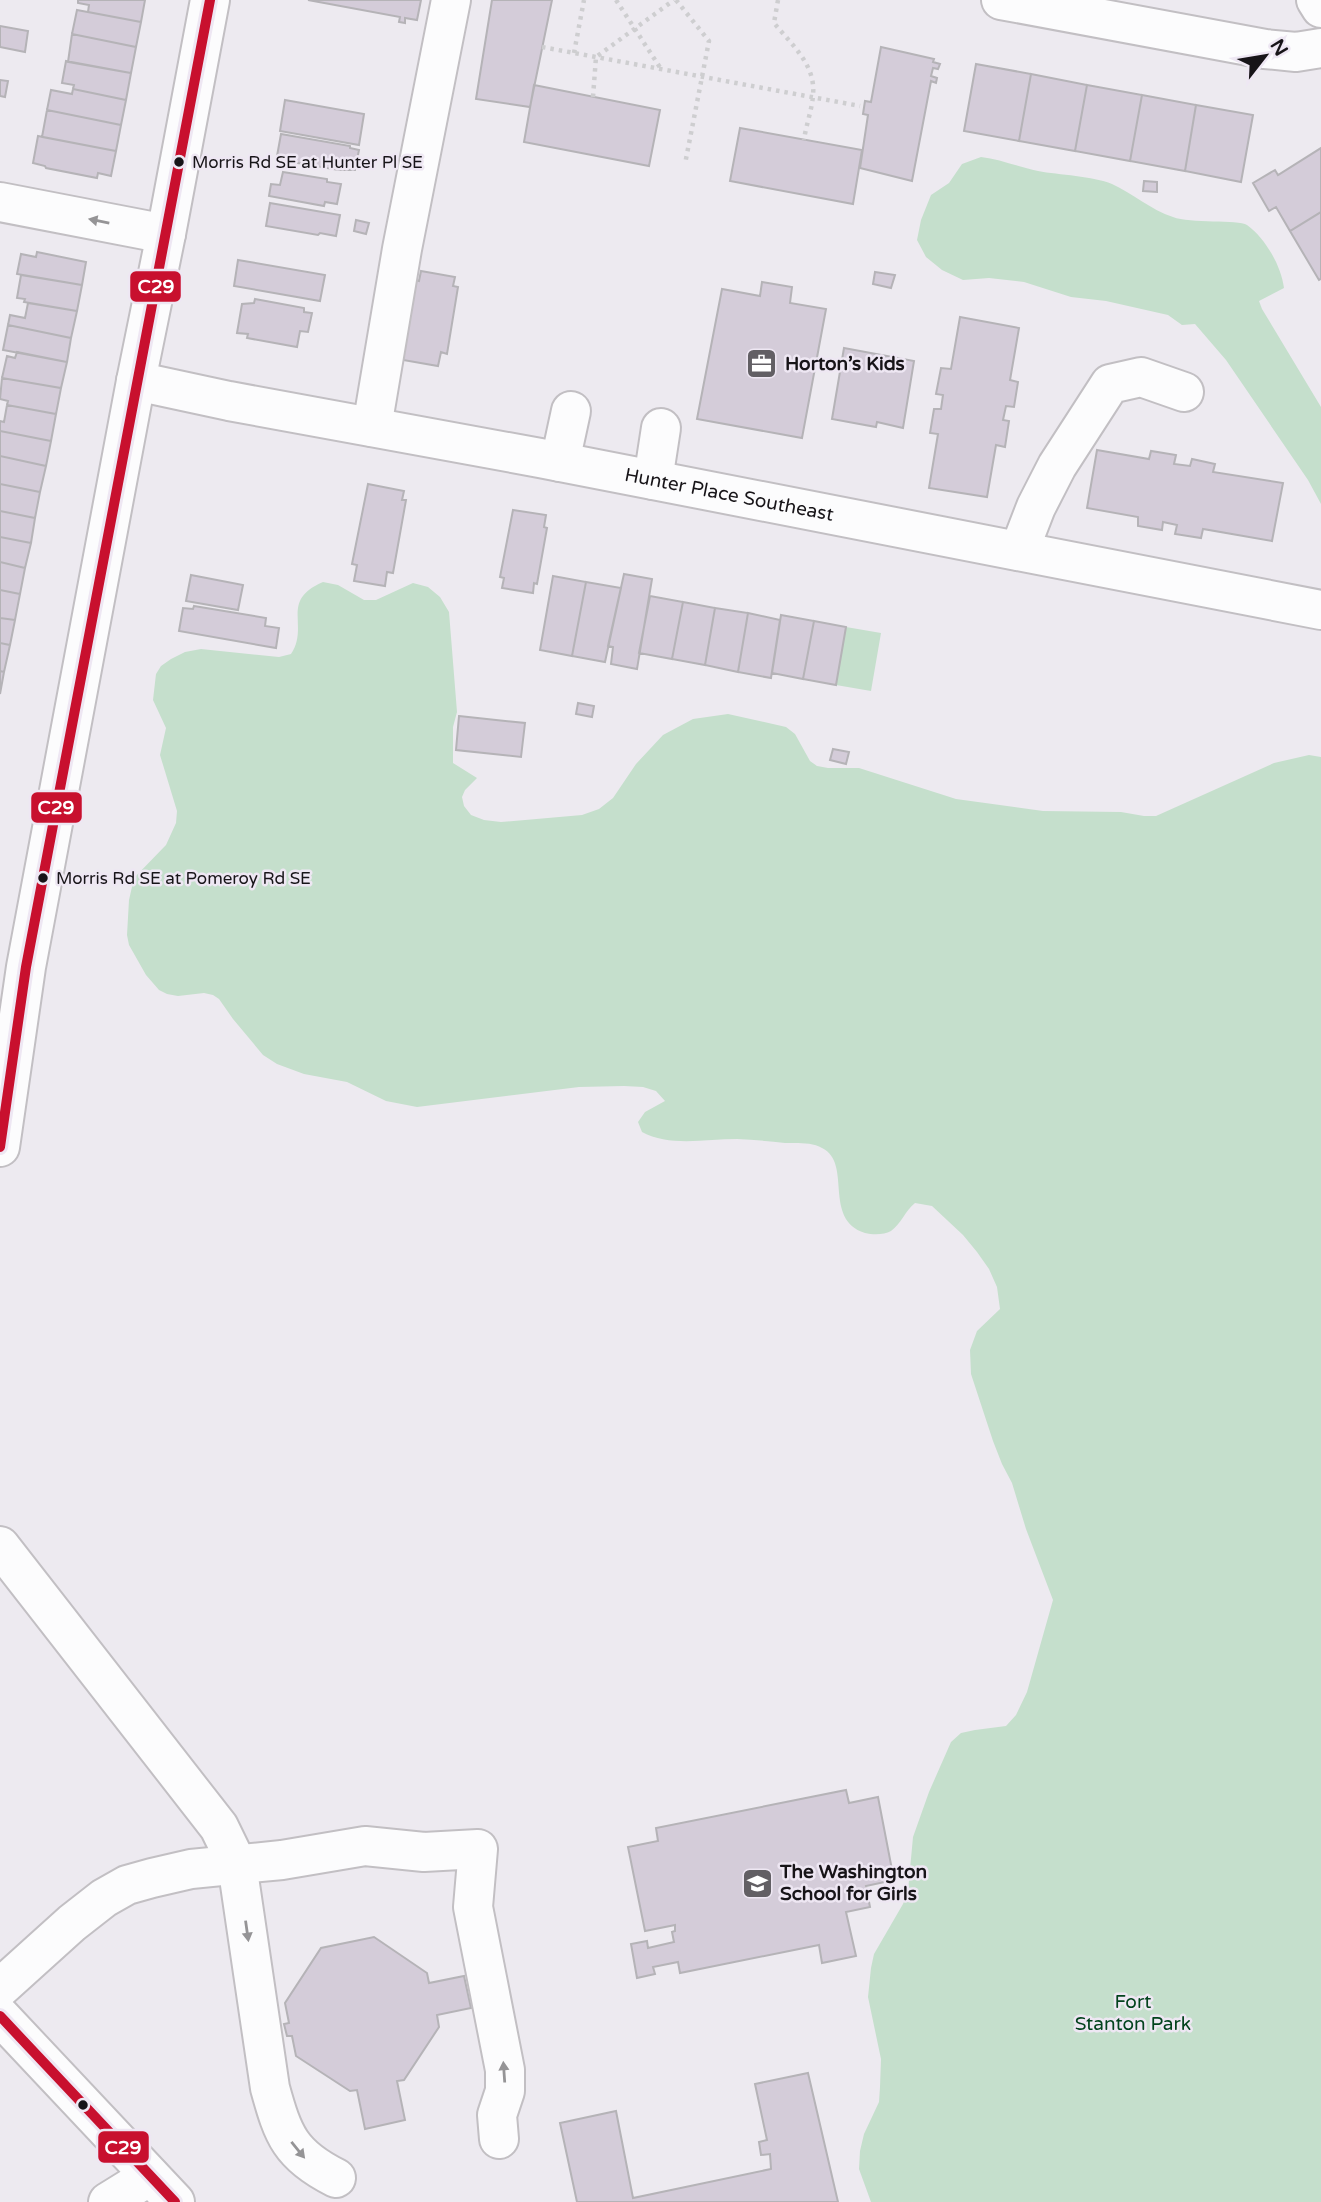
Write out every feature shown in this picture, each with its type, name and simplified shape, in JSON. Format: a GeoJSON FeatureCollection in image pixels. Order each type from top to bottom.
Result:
{"type":"FeatureCollection","features":[{"type":"Feature","properties":{"kind":"street"},"geometry":{"type":"LineString","coordinates":[[0,1147],[13,964],[136,381],[210,0]]}},
{"type":"Feature","properties":{"kind":"street"},"geometry":{"type":"LineString","coordinates":[[372,427],[401,249],[451,0]]}},
{"type":"Feature","properties":{"kind":"street"},"geometry":{"type":"LineString","coordinates":[[1001,0],[1265,49],[1296,52],[1321,48]]}},
{"type":"Feature","properties":{"kind":"street"},"geometry":{"type":"LineString","coordinates":[[1317,0],[1321,8]]}},
{"type":"Feature","properties":{"kind":"street"},"geometry":{"type":"LineString","coordinates":[[0,202],[166,234]]}},
{"type":"Feature","properties":{"kind":"street"},"geometry":{"type":"LineString","coordinates":[[1019,551],[1057,466],[1110,384],[1141,377],[1184,392]]}},
{"type":"Feature","properties":{"kind":"street","name":"Hunter Place Southeast"},"geometry":{"type":"LineString","coordinates":[[136,381],[1321,610]]}},
{"type":"Feature","properties":{"kind":"street"},"geometry":{"type":"LineString","coordinates":[[560,462],[571,411]]}},
{"type":"Feature","properties":{"kind":"street"},"geometry":{"type":"LineString","coordinates":[[653,480],[661,428]]}},
{"type":"Feature","properties":{"kind":"street"},"geometry":{"type":"LineString","coordinates":[[0,1546],[219,1827],[237,1864],[270,2088],[279,2123],[297,2153],[316,2169],[335,2178]]}},
{"type":"Feature","properties":{"kind":"street"},"geometry":{"type":"LineString","coordinates":[[0,1988],[72,1923],[104,1898],[127,1885],[191,1869],[282,1860],[365,1846],[424,1852],[478,1849],[473,1908],[505,2070],[505,2091],[497,2115],[499,2139]]}},
{"type":"Feature","properties":{"kind":"street"},"geometry":{"type":"LineString","coordinates":[[0,2016],[163,2189],[108,2202]]}},
{"type":"Feature","properties":{"kind":"path"},"geometry":{"type":"LineString","coordinates":[[574,53],[584,0]]}},
{"type":"Feature","properties":{"kind":"path"},"geometry":{"type":"LineString","coordinates":[[616,0],[661,69]]}},
{"type":"Feature","properties":{"kind":"path"},"geometry":{"type":"LineString","coordinates":[[596,57],[675,0],[709,41],[685,164]]}},
{"type":"Feature","properties":{"kind":"path"},"geometry":{"type":"LineString","coordinates":[[778,0],[774,23],[808,65],[813,82],[813,97],[804,139]]}},
{"type":"Feature","properties":{"kind":"path"},"geometry":{"type":"LineString","coordinates":[[542,47],[860,106]]}},
{"type":"Feature","properties":{"kind":"path"},"geometry":{"type":"LineString","coordinates":[[593,97],[596,57]]}},
{"type":"Feature","properties":{"kind":"green space"},"geometry":{"type":"Polygon","coordinates":[[[981,157],[1038,171],[1104,181],[1173,217],[1242,223],[1254,230],[1276,261],[1284,288],[1259,301],[1262,309],[1321,407],[1321,504],[1308,480],[1226,360],[1195,324],[1182,325],[1168,315],[1106,301],[1071,297],[1024,282],[989,278],[963,280],[942,270],[926,257],[917,240],[921,220],[931,195],[949,183],[962,164],[981,157]]]}},
{"type":"Feature","properties":{"kind":"green space","name":"Fort Stanton Park"},"geometry":{"type":"Polygon","coordinates":[[[323,582],[338,585],[364,600],[376,600],[413,583],[428,587],[440,597],[449,612],[457,712],[453,727],[453,763],[477,778],[462,797],[464,806],[471,815],[484,820],[501,822],[582,815],[599,809],[613,798],[636,764],[663,735],[693,719],[728,714],[786,727],[795,734],[810,761],[817,766],[859,768],[956,799],[1043,811],[1121,812],[1156,816],[1274,763],[1309,755],[1321,757],[1321,2202],[871,2202],[859,2169],[864,2134],[879,2102],[881,2059],[868,1997],[874,1954],[908,1891],[913,1837],[951,1742],[961,1733],[1006,1726],[1016,1715],[1027,1692],[1053,1600],[1012,1483],[993,1441],[971,1374],[970,1350],[977,1331],[1000,1309],[997,1287],[977,1252],[932,1206],[915,1203],[891,1231],[885,1233],[865,1233],[852,1226],[841,1204],[836,1166],[831,1155],[818,1146],[737,1139],[676,1141],[653,1137],[642,1132],[638,1122],[645,1112],[665,1101],[656,1091],[643,1087],[579,1087],[417,1107],[386,1101],[347,1082],[304,1074],[277,1064],[263,1055],[213,995],[204,993],[178,996],[159,990],[146,975],[129,945],[127,935],[129,900],[134,878],[166,845],[176,823],[177,811],[160,755],[166,728],[153,700],[156,674],[161,666],[171,659],[185,652],[201,649],[279,657],[291,654],[298,633],[302,597],[323,582]]]}},
{"type":"Feature","properties":{"kind":"green space"},"geometry":{"type":"Polygon","coordinates":[[[846,627],[881,633],[871,691],[836,685],[846,627]]]}},
{"type":"Feature","properties":{"kind":"building"},"geometry":{"type":"Polygon","coordinates":[[[78,0],[145,0],[141,22],[88,12],[89,5],[78,3],[78,0]]]}},
{"type":"Feature","properties":{"kind":"building"},"geometry":{"type":"Polygon","coordinates":[[[308,0],[421,0],[417,20],[405,18],[405,23],[399,22],[400,17],[308,0]]]}},
{"type":"Feature","properties":{"kind":"building"},"geometry":{"type":"Polygon","coordinates":[[[492,0],[552,0],[530,107],[476,99],[492,0]]]}},
{"type":"Feature","properties":{"kind":"building"},"geometry":{"type":"Polygon","coordinates":[[[77,10],[141,22],[136,47],[72,34],[77,10]]]}},
{"type":"Feature","properties":{"kind":"building"},"geometry":{"type":"Polygon","coordinates":[[[0,26],[28,31],[25,52],[0,47],[0,26]]]}},
{"type":"Feature","properties":{"kind":"building"},"geometry":{"type":"Polygon","coordinates":[[[72,34],[136,47],[131,73],[68,62],[72,34]]]}},
{"type":"Feature","properties":{"kind":"building"},"geometry":{"type":"Polygon","coordinates":[[[881,47],[934,59],[933,62],[940,64],[938,69],[933,68],[931,76],[937,78],[936,83],[931,81],[912,181],[860,168],[868,115],[863,114],[865,101],[871,102],[881,47]]]}},
{"type":"Feature","properties":{"kind":"building"},"geometry":{"type":"Polygon","coordinates":[[[66,61],[131,73],[126,100],[73,89],[74,85],[62,83],[66,61]]]}},
{"type":"Feature","properties":{"kind":"building"},"geometry":{"type":"Polygon","coordinates":[[[976,64],[1031,74],[1019,141],[964,131],[976,64]]]}},
{"type":"Feature","properties":{"kind":"building"},"geometry":{"type":"Polygon","coordinates":[[[1031,74],[1087,85],[1075,151],[1019,141],[1031,74]]]}},
{"type":"Feature","properties":{"kind":"building"},"geometry":{"type":"Polygon","coordinates":[[[0,80],[8,81],[5,97],[0,96],[0,80]]]}},
{"type":"Feature","properties":{"kind":"building"},"geometry":{"type":"Polygon","coordinates":[[[534,85],[660,110],[649,166],[524,142],[534,85]]]}},
{"type":"Feature","properties":{"kind":"building"},"geometry":{"type":"Polygon","coordinates":[[[1087,85],[1142,95],[1130,161],[1075,151],[1087,85]]]}},
{"type":"Feature","properties":{"kind":"building"},"geometry":{"type":"Polygon","coordinates":[[[73,89],[126,100],[121,125],[47,110],[51,90],[72,94],[73,89]]]}},
{"type":"Feature","properties":{"kind":"building"},"geometry":{"type":"Polygon","coordinates":[[[1142,95],[1196,105],[1185,171],[1130,161],[1142,95]]]}},
{"type":"Feature","properties":{"kind":"building"},"geometry":{"type":"Polygon","coordinates":[[[285,100],[364,114],[359,145],[280,131],[285,100]]]}},
{"type":"Feature","properties":{"kind":"building"},"geometry":{"type":"Polygon","coordinates":[[[1196,105],[1253,115],[1241,182],[1185,171],[1196,105]]]}},
{"type":"Feature","properties":{"kind":"building"},"geometry":{"type":"Polygon","coordinates":[[[47,110],[121,125],[116,151],[42,137],[47,110]]]}},
{"type":"Feature","properties":{"kind":"building"},"geometry":{"type":"Polygon","coordinates":[[[740,128],[862,150],[853,204],[730,181],[740,128]]]}},
{"type":"Feature","properties":{"kind":"building"},"geometry":{"type":"Polygon","coordinates":[[[281,134],[350,146],[359,150],[355,170],[285,161],[285,158],[277,156],[281,134]]]}},
{"type":"Feature","properties":{"kind":"building"},"geometry":{"type":"Polygon","coordinates":[[[38,136],[116,151],[111,176],[98,173],[97,178],[33,163],[38,136]]]}},
{"type":"Feature","properties":{"kind":"building"},"geometry":{"type":"Polygon","coordinates":[[[1321,148],[1321,212],[1290,231],[1276,207],[1269,211],[1253,183],[1275,170],[1278,175],[1321,148]]]}},
{"type":"Feature","properties":{"kind":"building"},"geometry":{"type":"Polygon","coordinates":[[[283,172],[341,184],[337,204],[325,202],[324,206],[269,196],[271,184],[280,185],[283,172]]]}},
{"type":"Feature","properties":{"kind":"building"},"geometry":{"type":"Polygon","coordinates":[[[1144,181],[1157,182],[1157,192],[1143,191],[1144,181]]]}},
{"type":"Feature","properties":{"kind":"building"},"geometry":{"type":"Polygon","coordinates":[[[270,203],[340,215],[336,236],[266,226],[270,203]]]}},
{"type":"Feature","properties":{"kind":"building"},"geometry":{"type":"Polygon","coordinates":[[[1321,212],[1321,279],[1319,280],[1290,231],[1321,212]]]}},
{"type":"Feature","properties":{"kind":"building"},"geometry":{"type":"Polygon","coordinates":[[[356,220],[369,223],[366,234],[354,231],[356,220]]]}},
{"type":"Feature","properties":{"kind":"building"},"geometry":{"type":"Polygon","coordinates":[[[37,252],[86,262],[82,285],[17,274],[21,254],[36,257],[37,252]]]}},
{"type":"Feature","properties":{"kind":"building"},"geometry":{"type":"Polygon","coordinates":[[[238,260],[325,275],[320,301],[234,286],[238,260]]]}},
{"type":"Feature","properties":{"kind":"building"},"geometry":{"type":"Polygon","coordinates":[[[421,271],[455,277],[453,286],[458,287],[447,354],[441,352],[438,366],[403,360],[413,280],[419,281],[421,271]]]}},
{"type":"Feature","properties":{"kind":"building"},"geometry":{"type":"Polygon","coordinates":[[[875,272],[895,275],[891,288],[873,284],[875,272]]]}},
{"type":"Feature","properties":{"kind":"building"},"geometry":{"type":"Polygon","coordinates":[[[21,275],[82,285],[77,311],[24,302],[25,299],[17,298],[21,275]]]}},
{"type":"Feature","properties":{"kind":"building","name":"Horton’s Kids"},"geometry":{"type":"Polygon","coordinates":[[[762,282],[792,287],[790,303],[826,309],[802,438],[697,419],[722,289],[760,296],[762,282]]]}},
{"type":"Feature","properties":{"kind":"building"},"geometry":{"type":"Polygon","coordinates":[[[255,299],[304,308],[304,312],[312,313],[308,332],[300,331],[297,347],[247,338],[248,334],[237,333],[242,304],[254,303],[255,299]]]}},
{"type":"Feature","properties":{"kind":"building"},"geometry":{"type":"Polygon","coordinates":[[[28,303],[77,311],[71,338],[8,325],[10,315],[25,318],[28,303]]]}},
{"type":"Feature","properties":{"kind":"building"},"geometry":{"type":"Polygon","coordinates":[[[960,317],[1019,328],[1010,380],[1018,382],[1014,407],[1006,406],[1003,420],[1009,421],[1005,447],[996,445],[987,497],[929,488],[938,434],[930,433],[934,409],[941,409],[943,395],[936,394],[941,368],[951,369],[960,317]]]}},
{"type":"Feature","properties":{"kind":"building"},"geometry":{"type":"Polygon","coordinates":[[[8,325],[71,338],[67,362],[3,350],[8,325]]]}},
{"type":"Feature","properties":{"kind":"building"},"geometry":{"type":"Polygon","coordinates":[[[844,348],[914,361],[903,428],[877,422],[876,427],[832,419],[844,348]]]}},
{"type":"Feature","properties":{"kind":"building"},"geometry":{"type":"Polygon","coordinates":[[[17,352],[67,362],[61,388],[2,378],[7,356],[15,358],[17,352]]]}},
{"type":"Feature","properties":{"kind":"building"},"geometry":{"type":"Polygon","coordinates":[[[2,378],[61,388],[56,414],[7,405],[8,401],[0,399],[2,378]]]}},
{"type":"Feature","properties":{"kind":"building"},"geometry":{"type":"Polygon","coordinates":[[[7,405],[56,414],[51,441],[0,431],[0,421],[4,422],[7,405]]]}},
{"type":"Feature","properties":{"kind":"building"},"geometry":{"type":"Polygon","coordinates":[[[0,431],[51,441],[46,466],[0,456],[0,431]]]}},
{"type":"Feature","properties":{"kind":"building"},"geometry":{"type":"Polygon","coordinates":[[[1097,450],[1149,459],[1151,451],[1176,455],[1174,464],[1190,466],[1192,459],[1215,464],[1213,472],[1283,483],[1272,541],[1203,529],[1201,538],[1175,534],[1177,525],[1163,522],[1162,530],[1138,526],[1138,517],[1087,508],[1097,450]]]}},
{"type":"Feature","properties":{"kind":"building"},"geometry":{"type":"Polygon","coordinates":[[[0,456],[46,466],[40,492],[0,484],[0,456]]]}},
{"type":"Feature","properties":{"kind":"building"},"geometry":{"type":"Polygon","coordinates":[[[0,484],[40,492],[35,518],[0,511],[0,484]]]}},
{"type":"Feature","properties":{"kind":"building"},"geometry":{"type":"Polygon","coordinates":[[[368,484],[404,491],[402,500],[406,500],[393,573],[387,572],[385,586],[354,581],[357,565],[352,564],[368,484]]]}},
{"type":"Feature","properties":{"kind":"building"},"geometry":{"type":"Polygon","coordinates":[[[513,510],[546,515],[544,527],[547,528],[533,593],[502,588],[504,578],[500,577],[513,510]]]}},
{"type":"Feature","properties":{"kind":"building"},"geometry":{"type":"Polygon","coordinates":[[[0,511],[35,518],[31,543],[0,537],[0,511]]]}},
{"type":"Feature","properties":{"kind":"building"},"geometry":{"type":"Polygon","coordinates":[[[0,537],[31,543],[25,568],[0,562],[0,537]]]}},
{"type":"Feature","properties":{"kind":"building"},"geometry":{"type":"Polygon","coordinates":[[[0,562],[25,568],[20,594],[0,590],[0,562]]]}},
{"type":"Feature","properties":{"kind":"building"},"geometry":{"type":"Polygon","coordinates":[[[624,574],[652,579],[637,669],[611,664],[613,647],[608,646],[624,574]]]}},
{"type":"Feature","properties":{"kind":"building"},"geometry":{"type":"Polygon","coordinates":[[[191,575],[243,585],[238,610],[186,601],[191,575]]]}},
{"type":"Feature","properties":{"kind":"building"},"geometry":{"type":"Polygon","coordinates":[[[553,576],[586,582],[572,656],[540,650],[553,576]]]}},
{"type":"Feature","properties":{"kind":"building"},"geometry":{"type":"Polygon","coordinates":[[[586,582],[621,588],[605,662],[572,656],[586,582]]]}},
{"type":"Feature","properties":{"kind":"building"},"geometry":{"type":"Polygon","coordinates":[[[0,590],[20,594],[15,620],[0,618],[0,590]]]}},
{"type":"Feature","properties":{"kind":"building"},"geometry":{"type":"Polygon","coordinates":[[[650,596],[683,602],[672,659],[639,653],[650,596]]]}},
{"type":"Feature","properties":{"kind":"building"},"geometry":{"type":"Polygon","coordinates":[[[683,602],[715,608],[705,665],[672,659],[683,602]]]}},
{"type":"Feature","properties":{"kind":"building"},"geometry":{"type":"Polygon","coordinates":[[[194,606],[266,618],[265,626],[279,628],[276,648],[179,631],[183,608],[193,609],[194,606]]]}},
{"type":"Feature","properties":{"kind":"building"},"geometry":{"type":"Polygon","coordinates":[[[715,608],[748,613],[738,672],[705,665],[715,608]]]}},
{"type":"Feature","properties":{"kind":"building"},"geometry":{"type":"Polygon","coordinates":[[[748,613],[780,620],[771,678],[738,672],[748,613]]]}},
{"type":"Feature","properties":{"kind":"building"},"geometry":{"type":"Polygon","coordinates":[[[781,615],[814,621],[803,679],[772,673],[781,615]]]}},
{"type":"Feature","properties":{"kind":"building"},"geometry":{"type":"Polygon","coordinates":[[[0,618],[15,620],[10,645],[0,643],[0,618]]]}},
{"type":"Feature","properties":{"kind":"building"},"geometry":{"type":"Polygon","coordinates":[[[814,621],[846,627],[836,685],[803,679],[814,621]]]}},
{"type":"Feature","properties":{"kind":"building"},"geometry":{"type":"Polygon","coordinates":[[[0,643],[10,645],[4,672],[0,671],[0,643]]]}},
{"type":"Feature","properties":{"kind":"building"},"geometry":{"type":"Polygon","coordinates":[[[0,671],[4,672],[0,694],[0,671]]]}},
{"type":"Feature","properties":{"kind":"building"},"geometry":{"type":"Polygon","coordinates":[[[578,703],[594,706],[592,717],[576,714],[578,703]]]}},
{"type":"Feature","properties":{"kind":"building"},"geometry":{"type":"Polygon","coordinates":[[[459,716],[525,723],[521,757],[456,750],[459,716]]]}},
{"type":"Feature","properties":{"kind":"building"},"geometry":{"type":"Polygon","coordinates":[[[833,749],[849,752],[846,764],[830,760],[833,749]]]}},
{"type":"Feature","properties":{"kind":"building","name":"The Washington School for Girls"},"geometry":{"type":"Polygon","coordinates":[[[846,1790],[849,1803],[878,1797],[894,1880],[866,1886],[870,1907],[846,1912],[856,1956],[822,1963],[819,1945],[680,1973],[678,1962],[653,1967],[655,1974],[637,1978],[631,1944],[647,1941],[648,1948],[674,1942],[672,1932],[675,1931],[675,1925],[645,1931],[628,1847],[658,1841],[656,1828],[846,1790]]]}},
{"type":"Feature","properties":{"kind":"building"},"geometry":{"type":"Polygon","coordinates":[[[374,1937],[427,1973],[429,1983],[464,1976],[471,2008],[437,2015],[439,2027],[404,2080],[397,2081],[405,2120],[365,2129],[357,2090],[350,2091],[296,2056],[292,2036],[287,2036],[284,2024],[289,2023],[285,2003],[321,1948],[374,1937]]]}},
{"type":"Feature","properties":{"kind":"building"},"geometry":{"type":"Polygon","coordinates":[[[808,2073],[838,2202],[577,2202],[560,2123],[616,2111],[633,2198],[771,2169],[770,2154],[761,2155],[759,2142],[767,2140],[755,2084],[808,2073]]]}},
{"type":"Feature","properties":{"kind":"transit line","name":"C29"},"geometry":{"type":"LineString","coordinates":[[0,1147],[26,967],[210,0]]}},
{"type":"Feature","properties":{"kind":"transit line","name":"C29"},"geometry":{"type":"LineString","coordinates":[[0,2016],[175,2202]]}},
{"type":"Feature","properties":{"kind":"place","name":"Morris Rd SE at Hunter Pl SE"},"geometry":{"type":"Point","coordinates":[179,162]}},
{"type":"Feature","properties":{"kind":"place","name":"Horton’s Kids"},"geometry":{"type":"Point","coordinates":[762,364]}},
{"type":"Feature","properties":{"kind":"place","name":"Morris Rd SE at Pomeroy Rd SE"},"geometry":{"type":"Point","coordinates":[43,878]}},
{"type":"Feature","properties":{"kind":"place","name":"The Washington School for Girls"},"geometry":{"type":"Point","coordinates":[757,1883]}}]}
